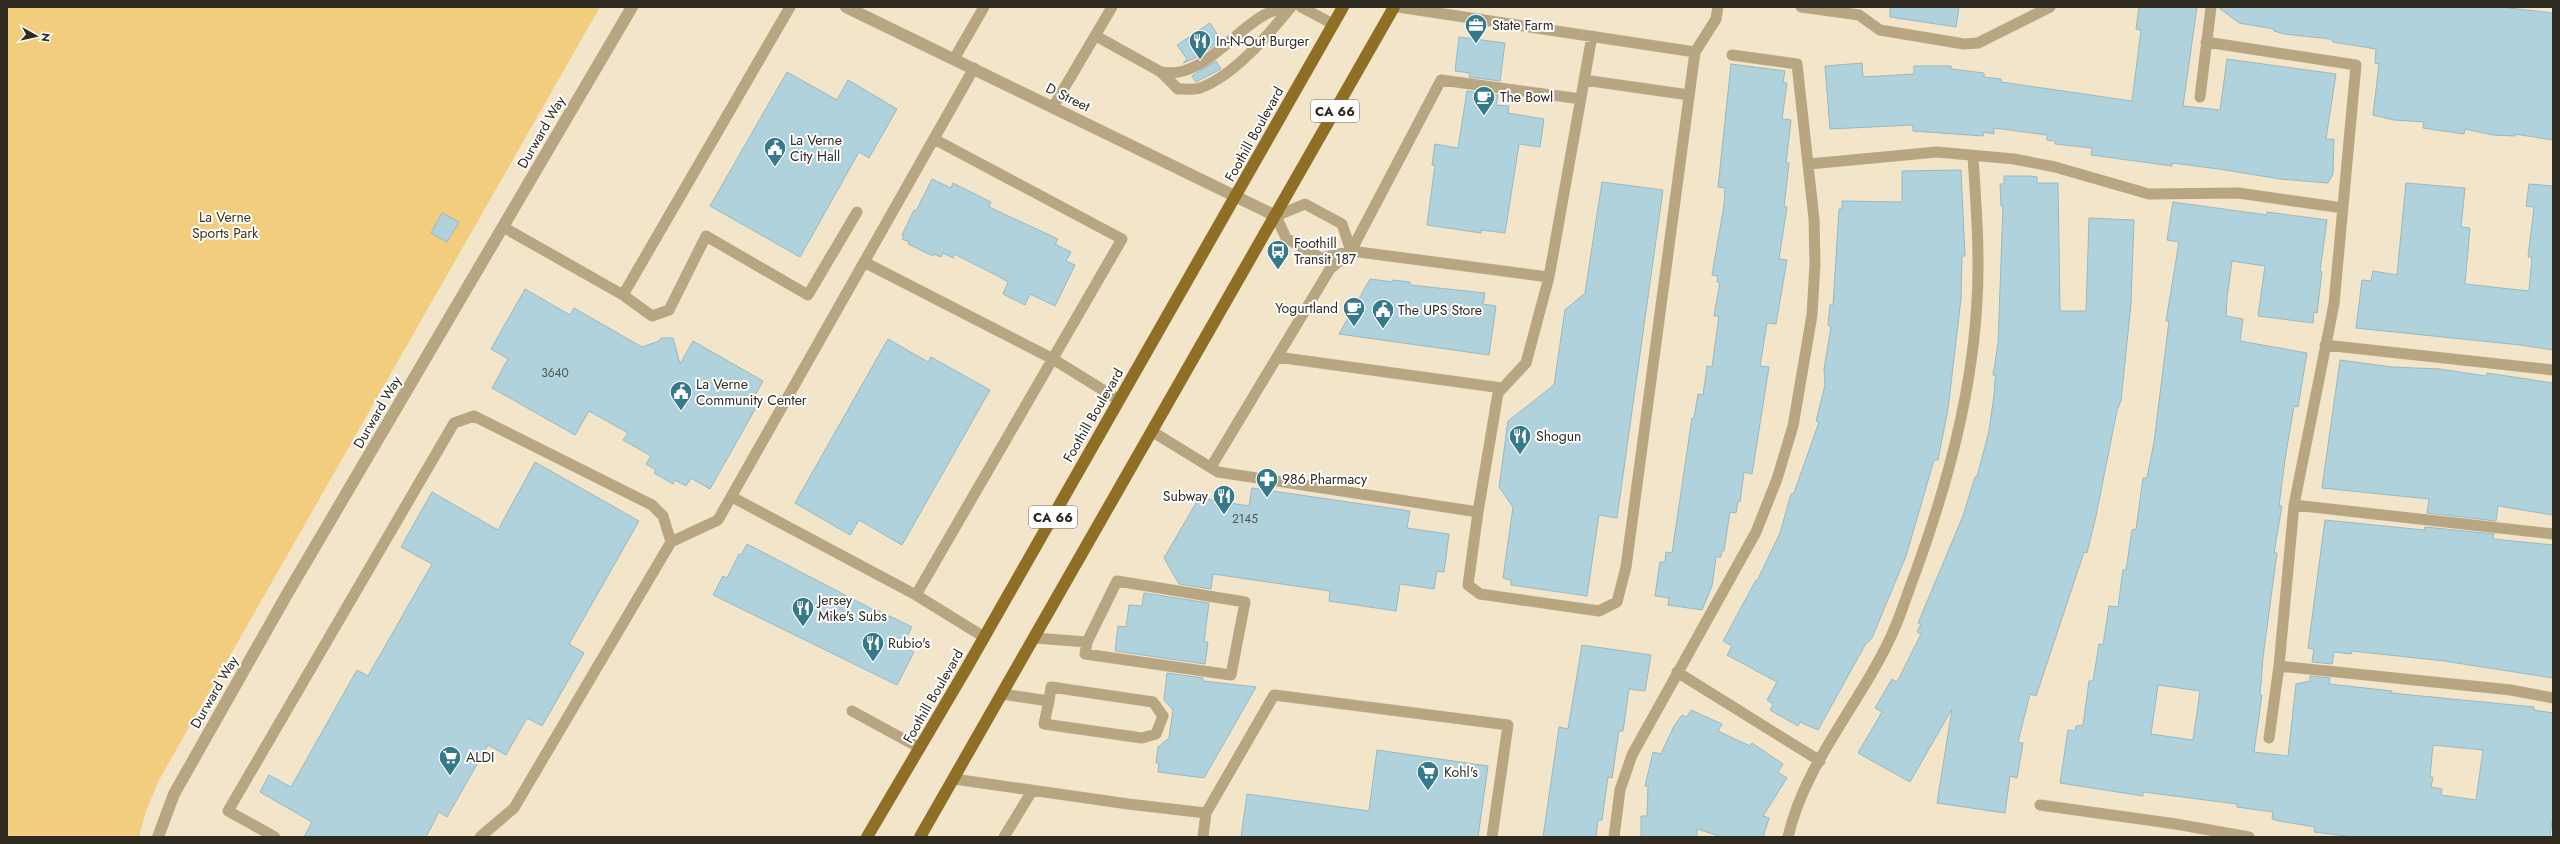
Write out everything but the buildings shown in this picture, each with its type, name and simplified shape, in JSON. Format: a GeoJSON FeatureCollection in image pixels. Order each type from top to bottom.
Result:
{"type":"FeatureCollection","features":[{"type":"Feature","properties":{"kind":"main road","name":"Foothill Boulevard"},"geometry":{"type":"LineString","coordinates":[[867,837],[984,637],[1343,7]]}},
{"type":"Feature","properties":{"kind":"main road","name":"CA 66"},"geometry":{"type":"LineString","coordinates":[[920,837],[1153,432],[1394,7]]}},
{"type":"Feature","properties":{"kind":"street","name":"Durward Way"},"geometry":{"type":"LineString","coordinates":[[158,837],[174,794],[286,596],[632,7]]}},
{"type":"Feature","properties":{"kind":"street","name":"D Street"},"geometry":{"type":"LineString","coordinates":[[846,7],[1237,195],[1276,216]]}},
{"type":"Feature","properties":{"kind":"lane"},"geometry":{"type":"LineString","coordinates":[[623,295],[790,7]]}},
{"type":"Feature","properties":{"kind":"lane"},"geometry":{"type":"LineString","coordinates":[[954,59],[984,7]]}},
{"type":"Feature","properties":{"kind":"lane"},"geometry":{"type":"LineString","coordinates":[[1053,107],[1112,7]]}},
{"type":"Feature","properties":{"kind":"lane"},"geometry":{"type":"LineString","coordinates":[[1096,36],[1161,72],[1178,89],[1200,88],[1238,63],[1263,40],[1290,7]]}},
{"type":"Feature","properties":{"kind":"lane"},"geometry":{"type":"LineString","coordinates":[[1161,72],[1175,75],[1188,70],[1212,55],[1266,14],[1290,7]]}},
{"type":"Feature","properties":{"kind":"lane"},"geometry":{"type":"LineString","coordinates":[[1301,7],[1333,24]]}},
{"type":"Feature","properties":{"kind":"lane"},"geometry":{"type":"LineString","coordinates":[[1398,7],[1695,52]]}},
{"type":"Feature","properties":{"kind":"lane"},"geometry":{"type":"LineString","coordinates":[[1592,36],[1549,278],[1526,363],[1498,393],[1478,512],[1468,584],[1480,594],[1599,611],[1617,602],[1626,567],[1688,95],[1695,52],[1716,19],[1718,7]]}},
{"type":"Feature","properties":{"kind":"lane"},"geometry":{"type":"LineString","coordinates":[[1801,7],[1859,11],[1880,30],[1964,44],[1978,43],[2050,7]]}},
{"type":"Feature","properties":{"kind":"lane"},"geometry":{"type":"LineString","coordinates":[[2200,97],[2211,7]]}},
{"type":"Feature","properties":{"kind":"lane"},"geometry":{"type":"LineString","coordinates":[[2206,42],[2356,65],[2334,304],[2294,505],[2279,666],[2269,738]]}},
{"type":"Feature","properties":{"kind":"lane"},"geometry":{"type":"LineString","coordinates":[[1614,837],[1620,790],[1632,755],[1756,532],[1777,479],[1793,426],[1812,315],[1814,219],[1797,64],[1732,55]]}},
{"type":"Feature","properties":{"kind":"lane"},"geometry":{"type":"LineString","coordinates":[[480,837],[514,808],[671,542],[718,520],[974,68]]}},
{"type":"Feature","properties":{"kind":"lane"},"geometry":{"type":"LineString","coordinates":[[1211,467],[1330,268],[1350,251],[1441,80],[1581,99]]}},
{"type":"Feature","properties":{"kind":"lane"},"geometry":{"type":"LineString","coordinates":[[1584,80],[1688,95]]}},
{"type":"Feature","properties":{"kind":"lane"},"geometry":{"type":"LineString","coordinates":[[916,595],[1122,239],[934,139]]}},
{"type":"Feature","properties":{"kind":"lane"},"geometry":{"type":"LineString","coordinates":[[1809,164],[1937,152],[2014,159],[2055,167],[2149,194],[2238,193],[2343,208]]}},
{"type":"Feature","properties":{"kind":"lane"},"geometry":{"type":"LineString","coordinates":[[1788,837],[1803,788],[1860,695],[1893,632],[1932,528],[1956,442],[1970,367],[1976,316],[1978,261],[1973,156]]}},
{"type":"Feature","properties":{"kind":"lane"},"geometry":{"type":"LineString","coordinates":[[1350,251],[1342,224],[1305,204],[1276,216],[1286,238],[1321,258],[1350,251],[1549,278]]}},
{"type":"Feature","properties":{"kind":"lane"},"geometry":{"type":"LineString","coordinates":[[503,226],[623,295],[652,316],[669,310],[706,236],[808,295],[857,212]]}},
{"type":"Feature","properties":{"kind":"lane"},"geometry":{"type":"LineString","coordinates":[[864,262],[1053,358],[1119,400]]}},
{"type":"Feature","properties":{"kind":"lane"},"geometry":{"type":"LineString","coordinates":[[2325,345],[2553,370]]}},
{"type":"Feature","properties":{"kind":"lane"},"geometry":{"type":"LineString","coordinates":[[1277,357],[1502,388]]}},
{"type":"Feature","properties":{"kind":"lane"},"geometry":{"type":"LineString","coordinates":[[275,837],[228,810],[454,423],[474,416],[652,505],[663,516],[671,542]]}},
{"type":"Feature","properties":{"kind":"lane"},"geometry":{"type":"LineString","coordinates":[[1153,432],[1218,472],[1478,512]]}},
{"type":"Feature","properties":{"kind":"lane"},"geometry":{"type":"LineString","coordinates":[[732,497],[916,595],[984,637]]}},
{"type":"Feature","properties":{"kind":"lane"},"geometry":{"type":"LineString","coordinates":[[2294,505],[2553,534]]}},
{"type":"Feature","properties":{"kind":"lane"},"geometry":{"type":"LineString","coordinates":[[1117,581],[1245,602],[1231,675],[1085,654],[1088,642],[1117,581]]}},
{"type":"Feature","properties":{"kind":"lane"},"geometry":{"type":"LineString","coordinates":[[1035,638],[1088,642]]}},
{"type":"Feature","properties":{"kind":"lane"},"geometry":{"type":"LineString","coordinates":[[2279,666],[2512,690],[2553,698]]}},
{"type":"Feature","properties":{"kind":"lane"},"geometry":{"type":"LineString","coordinates":[[1677,672],[1820,761]]}},
{"type":"Feature","properties":{"kind":"lane"},"geometry":{"type":"LineString","coordinates":[[1050,687],[1153,702],[1163,716],[1156,734],[1142,738],[1044,724],[1049,701],[1050,687]]}},
{"type":"Feature","properties":{"kind":"lane"},"geometry":{"type":"LineString","coordinates":[[1002,694],[1049,701]]}},
{"type":"Feature","properties":{"kind":"lane"},"geometry":{"type":"LineString","coordinates":[[1203,837],[1206,813],[1274,695],[1508,725],[1492,837]]}},
{"type":"Feature","properties":{"kind":"lane"},"geometry":{"type":"LineString","coordinates":[[852,711],[920,748]]}},
{"type":"Feature","properties":{"kind":"lane"},"geometry":{"type":"LineString","coordinates":[[954,779],[1206,813]]}},
{"type":"Feature","properties":{"kind":"lane"},"geometry":{"type":"LineString","coordinates":[[1004,837],[1032,790]]}},
{"type":"Feature","properties":{"kind":"lane"},"geometry":{"type":"LineString","coordinates":[[2040,805],[2176,824],[2249,837]]}},
{"type":"Feature","properties":{"kind":"green space","name":"La Verne Sports Park"},"geometry":{"type":"Polygon","coordinates":[[[7,7],[600,7],[159,780],[146,811],[139,837],[7,837],[7,7]]]}},
{"type":"Feature","properties":{"kind":"place","name":"State Farm"},"geometry":{"type":"Point","coordinates":[1476,44]}},
{"type":"Feature","properties":{"kind":"place","name":"In-N-Out Burger"},"geometry":{"type":"Point","coordinates":[1200,60]}},
{"type":"Feature","properties":{"kind":"place","name":"The Bowl"},"geometry":{"type":"Point","coordinates":[1484,116]}},
{"type":"Feature","properties":{"kind":"place","name":"La Verne City Hall"},"geometry":{"type":"Point","coordinates":[775,168]}},
{"type":"Feature","properties":{"kind":"place","name":"Foothill Transit 187"},"geometry":{"type":"Point","coordinates":[1278,270]}},
{"type":"Feature","properties":{"kind":"place","name":"Yogurtland"},"geometry":{"type":"Point","coordinates":[1354,328]}},
{"type":"Feature","properties":{"kind":"place","name":"The UPS Store"},"geometry":{"type":"Point","coordinates":[1383,330]}},
{"type":"Feature","properties":{"kind":"place","name":"La Verne Community Center"},"geometry":{"type":"Point","coordinates":[681,412]}},
{"type":"Feature","properties":{"kind":"place","name":"Shogun"},"geometry":{"type":"Point","coordinates":[1520,456]}},
{"type":"Feature","properties":{"kind":"place","name":"986 Pharmacy"},"geometry":{"type":"Point","coordinates":[1267,498]}},
{"type":"Feature","properties":{"kind":"place","name":"Subway"},"geometry":{"type":"Point","coordinates":[1224,516]}},
{"type":"Feature","properties":{"kind":"place","name":"Jersey Mike's Subs"},"geometry":{"type":"Point","coordinates":[803,628]}},
{"type":"Feature","properties":{"kind":"place","name":"Rubio's"},"geometry":{"type":"Point","coordinates":[873,662]}},
{"type":"Feature","properties":{"kind":"place","name":"ALDI"},"geometry":{"type":"Point","coordinates":[450,776]}},
{"type":"Feature","properties":{"kind":"place","name":"Kohl's"},"geometry":{"type":"Point","coordinates":[1428,792]}}]}
